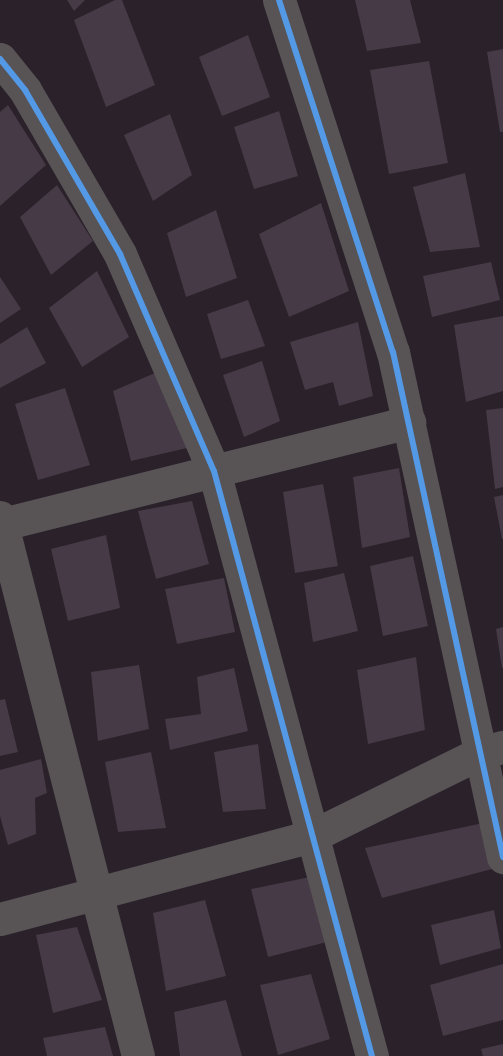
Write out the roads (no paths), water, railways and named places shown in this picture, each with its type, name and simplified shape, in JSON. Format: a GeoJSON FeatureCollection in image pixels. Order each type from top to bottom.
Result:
{"type":"FeatureCollection","features":[{"type":"Feature","properties":{"kind":"street"},"geometry":{"type":"LineString","coordinates":[[279,0],[393,352],[492,750],[503,857]]}},
{"type":"Feature","properties":{"kind":"street"},"geometry":{"type":"LineString","coordinates":[[0,59],[25,90],[120,254],[214,471],[372,1056]]}},
{"type":"Feature","properties":{"kind":"street"},"geometry":{"type":"LineString","coordinates":[[138,1056],[1,521],[409,422]]}},
{"type":"Feature","properties":{"kind":"street"},"geometry":{"type":"LineString","coordinates":[[0,919],[96,890],[312,836],[492,750]]}}]}
